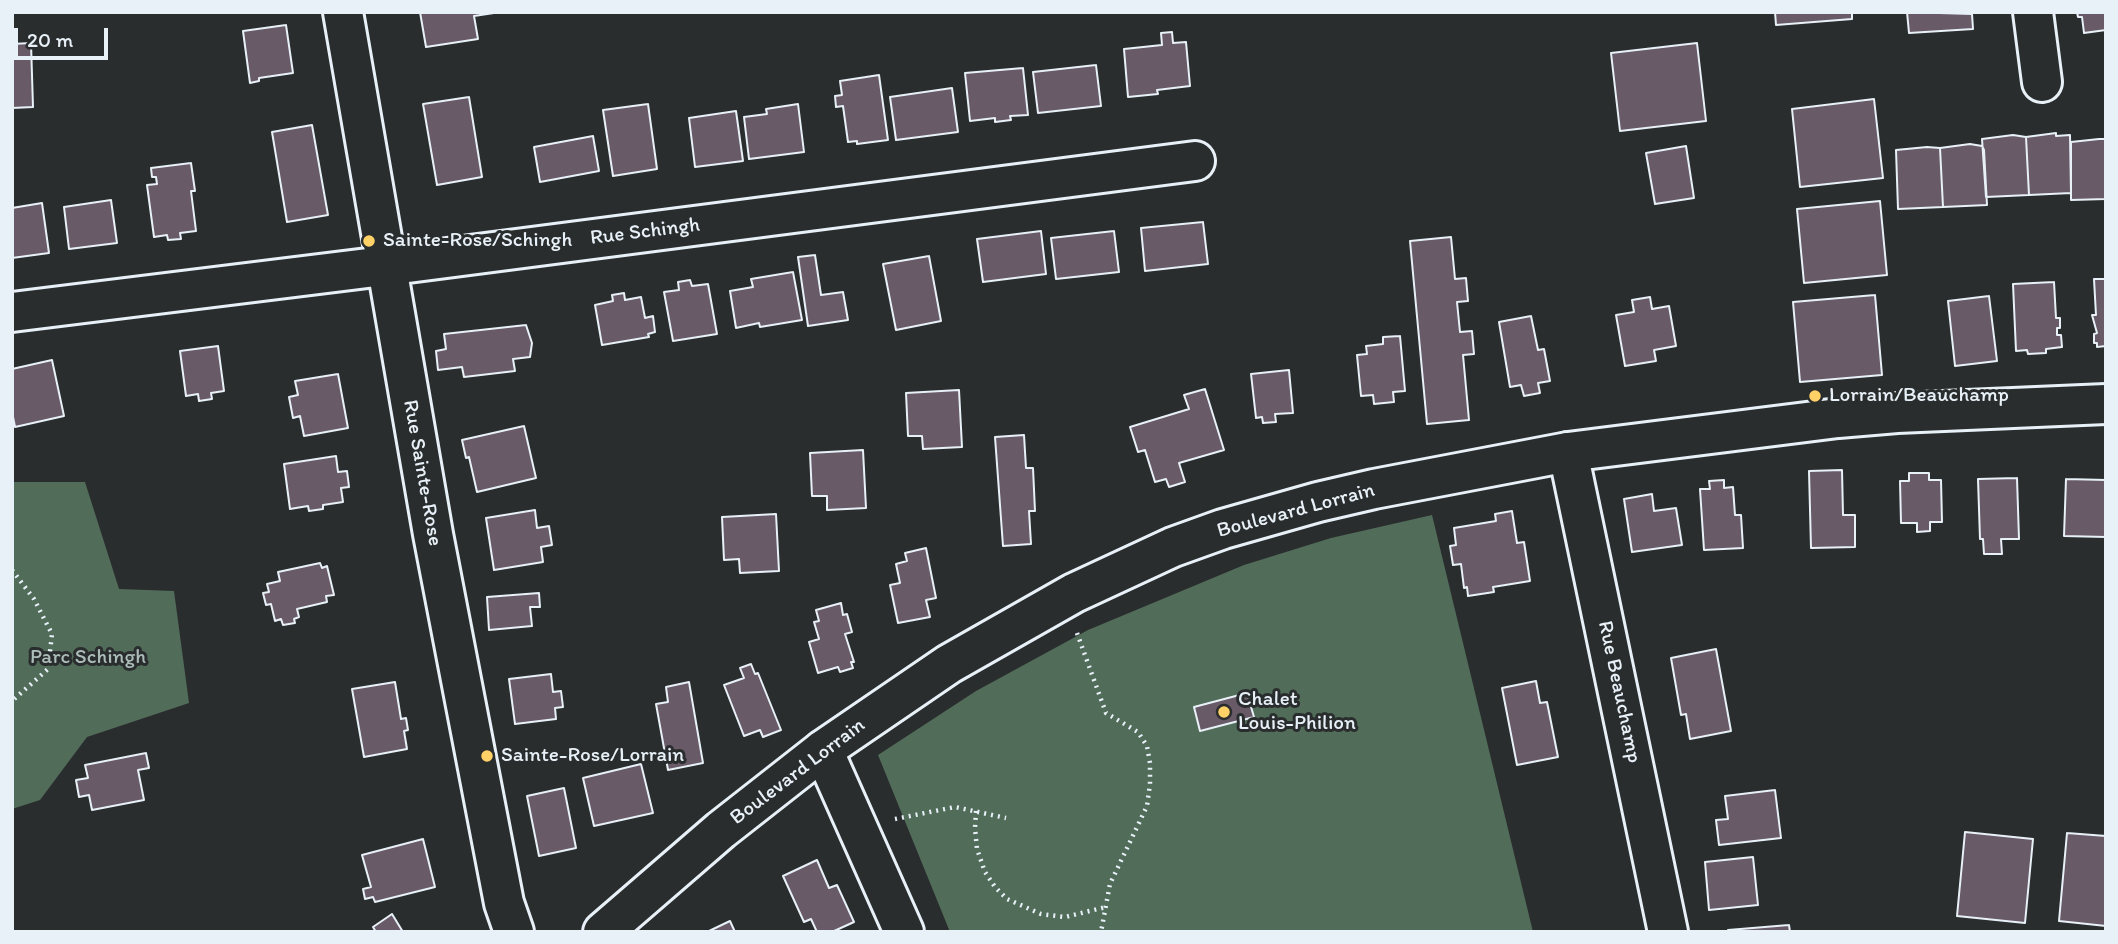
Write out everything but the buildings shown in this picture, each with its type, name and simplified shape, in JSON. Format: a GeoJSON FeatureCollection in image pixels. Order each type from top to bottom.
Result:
{"type":"FeatureCollection","features":[{"type":"Feature","properties":{"kind":"street","name":"Rue Sainte-Rose"},"geometry":{"type":"LineString","coordinates":[[343,12],[433,534],[504,903],[514,932]]}},
{"type":"Feature","properties":{"kind":"street"},"geometry":{"type":"LineString","coordinates":[[2033,12],[2042,82]]}},
{"type":"Feature","properties":{"kind":"street","name":"Rue Schingh"},"geometry":{"type":"LineString","coordinates":[[12,312],[1195,161]]}},
{"type":"Feature","properties":{"kind":"street","name":"Boulevard Lorrain"},"geometry":{"type":"LineString","coordinates":[[603,932],[711,839],[823,750],[949,664],[1074,593],[1173,547],[1223,528],[1374,489],[1568,452],[1862,416],[2106,404]]}},
{"type":"Feature","properties":{"kind":"street","name":"Rue Beauchamp"},"geometry":{"type":"LineString","coordinates":[[1568,452],[1668,932]]}},
{"type":"Feature","properties":{"kind":"street"},"geometry":{"type":"LineString","coordinates":[[823,750],[904,932]]}},
{"type":"Feature","properties":{"kind":"path"},"geometry":{"type":"LineString","coordinates":[[12,570],[34,599],[52,634],[48,669],[12,701]]}},
{"type":"Feature","properties":{"kind":"path"},"geometry":{"type":"LineString","coordinates":[[1077,633],[1106,713],[1138,732],[1146,746],[1150,763],[1147,806],[1110,884],[1101,932]]}},
{"type":"Feature","properties":{"kind":"path"},"geometry":{"type":"LineString","coordinates":[[895,820],[955,807],[1006,818]]}},
{"type":"Feature","properties":{"kind":"path"},"geometry":{"type":"LineString","coordinates":[[976,811],[977,849],[985,872],[1007,900],[1041,914],[1065,916],[1105,907]]}},
{"type":"Feature","properties":{"kind":"green space","name":"Parc Schingh"},"geometry":{"type":"Polygon","coordinates":[[[12,482],[85,482],[119,589],[174,591],[189,703],[87,737],[40,800],[12,809],[12,482]]]}},
{"type":"Feature","properties":{"kind":"green space"},"geometry":{"type":"Polygon","coordinates":[[[1432,515],[1533,932],[950,932],[878,755],[976,691],[1088,630],[1244,565],[1331,538],[1432,515]]]}},
{"type":"Feature","properties":{"kind":"place","name":"Sainte-Rose/Schingh"},"geometry":{"type":"Point","coordinates":[369,241]}},
{"type":"Feature","properties":{"kind":"place","name":"Lorrain/Beauchamp"},"geometry":{"type":"Point","coordinates":[1815,396]}},
{"type":"Feature","properties":{"kind":"place","name":"Chalet Louis-Philion"},"geometry":{"type":"Point","coordinates":[1224,712]}},
{"type":"Feature","properties":{"kind":"place","name":"Sainte-Rose/Lorrain"},"geometry":{"type":"Point","coordinates":[487,756]}}]}
